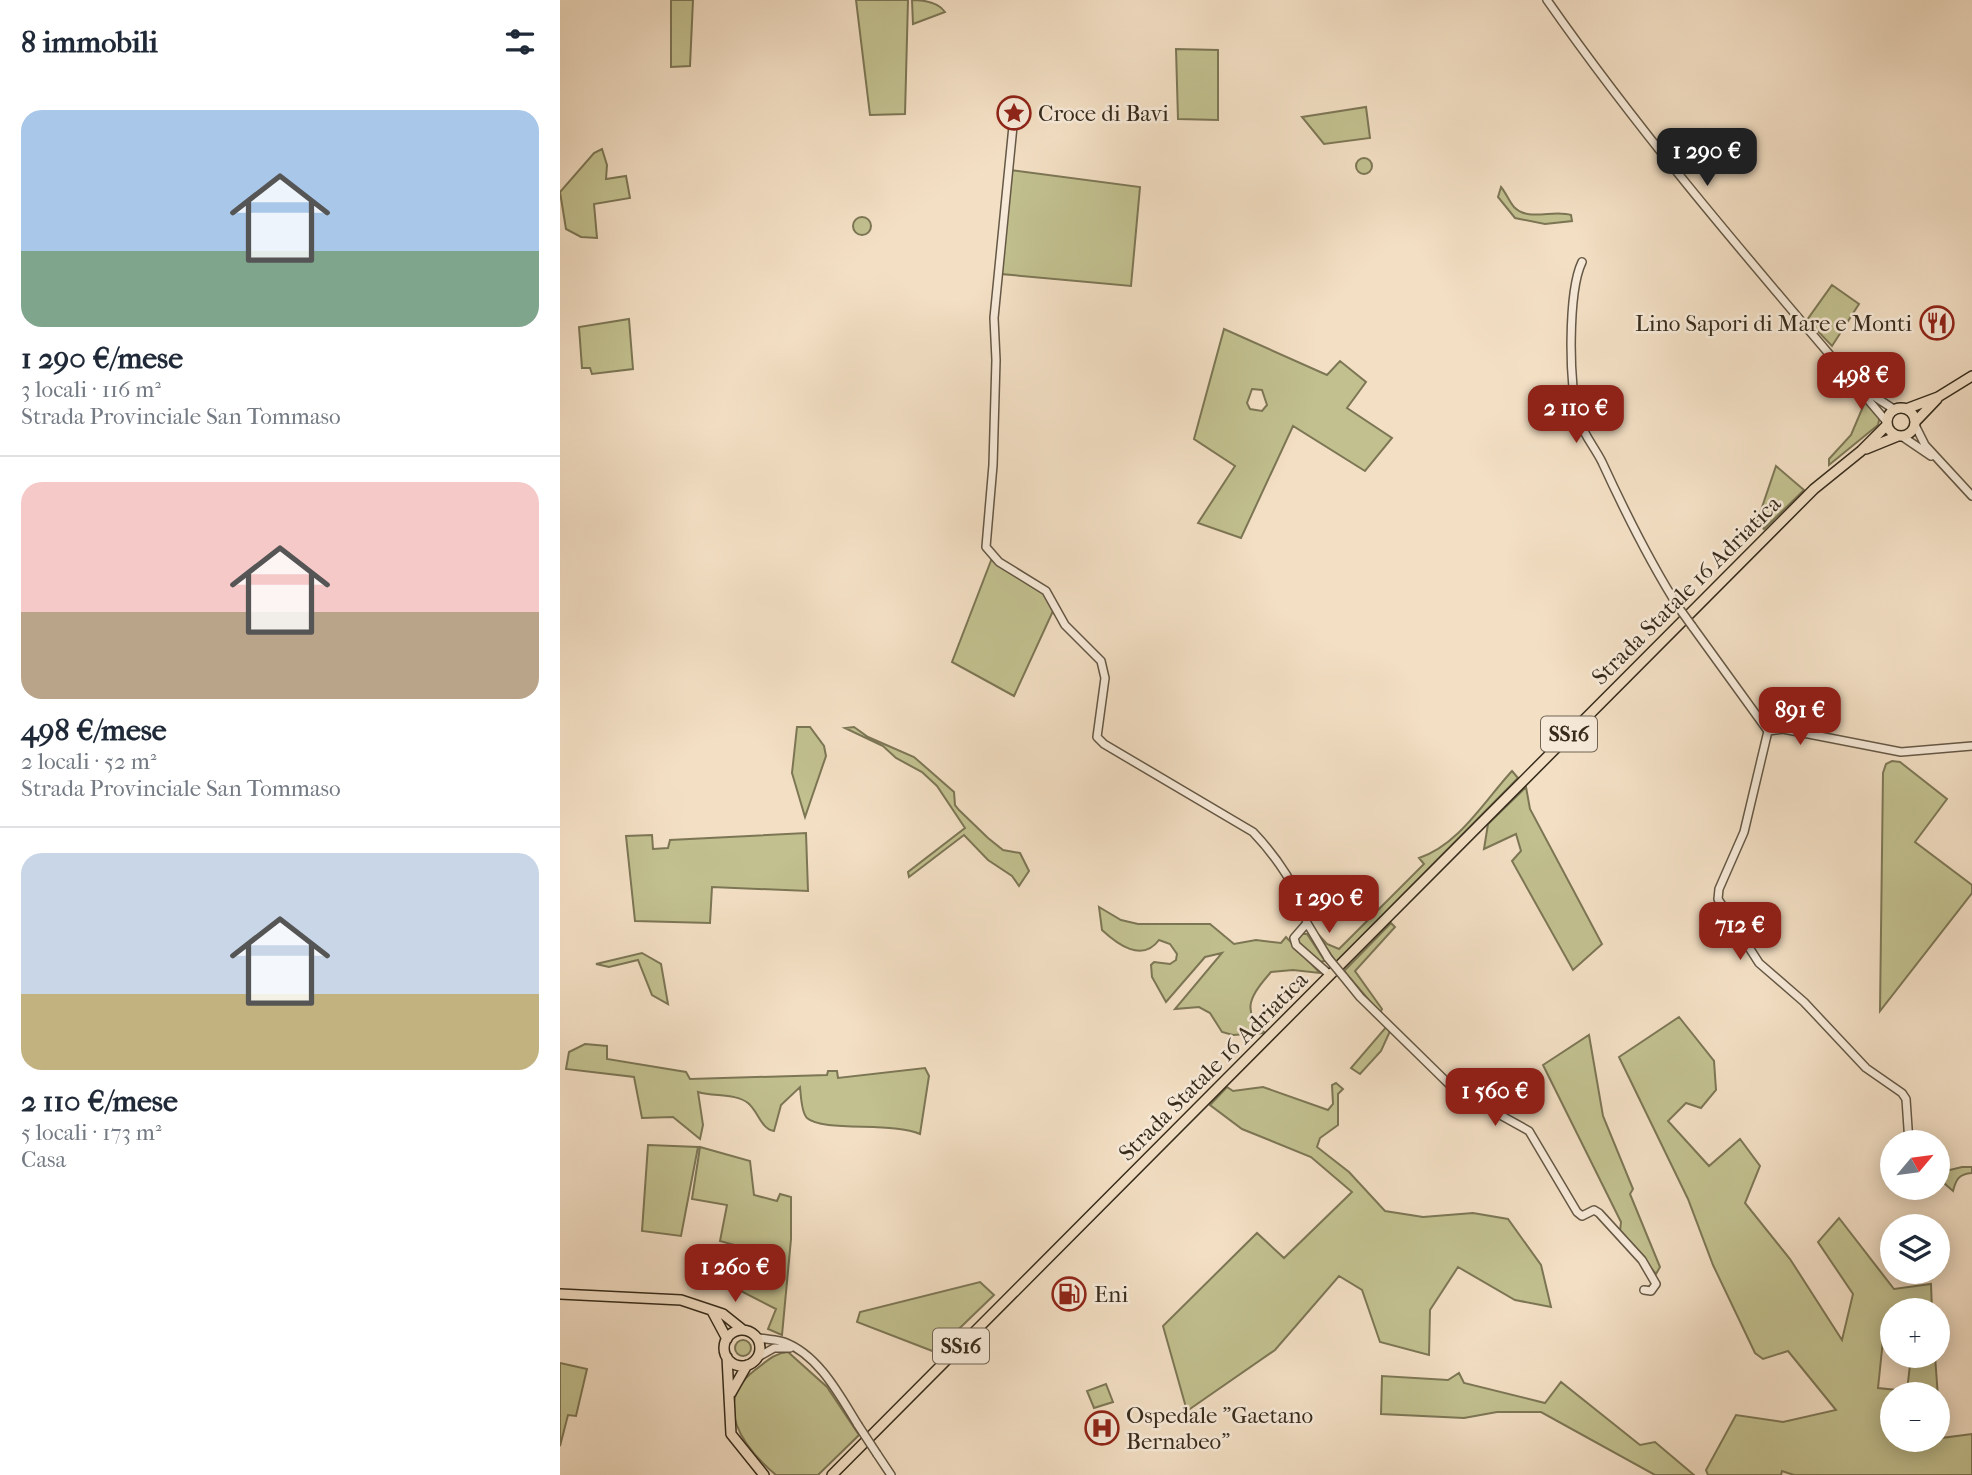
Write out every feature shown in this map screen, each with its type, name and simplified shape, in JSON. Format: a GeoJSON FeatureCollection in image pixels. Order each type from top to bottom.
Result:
{"type":"FeatureCollection","features":[{"type":"Feature","properties":{"kind":"main road","name":"SS16"},"geometry":{"type":"LineString","coordinates":[[1887,424],[1895,410],[1906,409],[1938,397],[1972,376]]}},
{"type":"Feature","properties":{"kind":"main road","name":"SS16"},"geometry":{"type":"LineString","coordinates":[[1900,436],[1912,432],[1915,423],[1938,397]]}},
{"type":"Feature","properties":{"kind":"main road"},"geometry":{"type":"LineString","coordinates":[[1906,409],[1915,423]]}},
{"type":"Feature","properties":{"kind":"main road"},"geometry":{"type":"LineString","coordinates":[[1887,424],[1900,436]]}},
{"type":"Feature","properties":{"kind":"main road","name":"Strada Statale 16 Adriatica"},"geometry":{"type":"LineString","coordinates":[[832,1475],[1814,489],[1861,452],[1887,424]]}},
{"type":"Feature","properties":{"kind":"main road","name":"Strada Statale 16 Adriatica"},"geometry":{"type":"LineString","coordinates":[[1861,452],[1900,436]]}},
{"type":"Feature","properties":{"kind":"main road"},"geometry":{"type":"LineString","coordinates":[[560,1294],[671,1298],[723,1314],[757,1337],[760,1347],[758,1357],[747,1365],[730,1398]]}},
{"type":"Feature","properties":{"kind":"main road"},"geometry":{"type":"LineString","coordinates":[[710,1309],[727,1339]]}},
{"type":"Feature","properties":{"kind":"main road"},"geometry":{"type":"LineString","coordinates":[[743,1330],[733,1332],[724,1348],[730,1398],[728,1426],[732,1438],[763,1474]]}},
{"type":"Feature","properties":{"kind":"main road"},"geometry":{"type":"LineString","coordinates":[[727,1357],[736,1364],[747,1365]]}},
{"type":"Feature","properties":{"kind":"street"},"geometry":{"type":"LineString","coordinates":[[1547,0],[1653,146],[1887,424]]}},
{"type":"Feature","properties":{"kind":"street"},"geometry":{"type":"LineString","coordinates":[[1014,116],[994,318],[996,360],[993,465],[986,547],[999,562],[1046,591],[1065,625],[1101,661],[1105,678],[1097,737],[1104,744],[1253,832],[1266,846],[1292,888],[1307,923],[1328,958],[1360,997],[1455,1090],[1529,1131],[1577,1213],[1582,1216],[1594,1210],[1599,1213],[1642,1260],[1656,1284],[1651,1291],[1644,1290]]}},
{"type":"Feature","properties":{"kind":"street"},"geometry":{"type":"LineString","coordinates":[[1582,261],[1577,273],[1572,341],[1573,390],[1578,418],[1643,549],[1679,608],[1768,731],[1744,832],[1719,890],[1718,899],[1759,963],[1804,1002],[1866,1068],[1902,1093],[1906,1099],[1908,1130]]}},
{"type":"Feature","properties":{"kind":"street"},"geometry":{"type":"LineString","coordinates":[[1856,384],[1895,410]]}},
{"type":"Feature","properties":{"kind":"street"},"geometry":{"type":"LineString","coordinates":[[1915,423],[1936,458],[1972,496]]}},
{"type":"Feature","properties":{"kind":"street"},"geometry":{"type":"LineString","coordinates":[[1900,436],[1936,458]]}},
{"type":"Feature","properties":{"kind":"street"},"geometry":{"type":"LineString","coordinates":[[1768,731],[1783,729],[1901,752],[1972,747]]}},
{"type":"Feature","properties":{"kind":"street"},"geometry":{"type":"LineString","coordinates":[[1307,923],[1294,938],[1296,945],[1328,977]]}},
{"type":"Feature","properties":{"kind":"street"},"geometry":{"type":"LineString","coordinates":[[757,1337],[783,1342],[796,1349],[829,1380],[891,1475]]}},
{"type":"Feature","properties":{"kind":"street"},"geometry":{"type":"LineString","coordinates":[[758,1357],[774,1348],[796,1349]]}},
{"type":"Feature","properties":{"kind":"shaded area"},"geometry":{"type":"Polygon","coordinates":[[[671,0],[693,0],[690,66],[671,67],[671,0]]]}},
{"type":"Feature","properties":{"kind":"shaded area"},"geometry":{"type":"Polygon","coordinates":[[[856,0],[908,0],[905,114],[870,115],[856,0]]]}},
{"type":"Feature","properties":{"kind":"shaded area"},"geometry":{"type":"Polygon","coordinates":[[[912,0],[930,2],[945,12],[913,24],[912,0]]]}},
{"type":"Feature","properties":{"kind":"shaded area"},"geometry":{"type":"Polygon","coordinates":[[[1176,49],[1218,50],[1218,120],[1178,119],[1176,49]]]}},
{"type":"Feature","properties":{"kind":"shaded area"},"geometry":{"type":"Polygon","coordinates":[[[1366,107],[1370,138],[1324,144],[1302,117],[1366,107]]]}},
{"type":"Feature","properties":{"kind":"shaded area"},"geometry":{"type":"Polygon","coordinates":[[[602,149],[607,165],[606,179],[626,176],[630,198],[594,204],[597,238],[581,237],[566,229],[560,192],[594,153],[602,149]]]}},
{"type":"Feature","properties":{"kind":"shaded area"},"geometry":{"type":"Polygon","coordinates":[[[1361,158],[1367,158],[1372,166],[1370,172],[1361,174],[1356,169],[1356,163],[1361,158]]]}},
{"type":"Feature","properties":{"kind":"shaded area"},"geometry":{"type":"Polygon","coordinates":[[[1010,170],[1140,187],[1131,286],[1001,274],[1010,170]]]}},
{"type":"Feature","properties":{"kind":"shaded area"},"geometry":{"type":"Polygon","coordinates":[[[1501,187],[1514,207],[1526,214],[1571,215],[1572,221],[1545,224],[1515,218],[1498,197],[1501,187]]]}},
{"type":"Feature","properties":{"kind":"shaded area"},"geometry":{"type":"Polygon","coordinates":[[[862,217],[868,220],[871,226],[868,232],[862,235],[856,232],[853,226],[856,220],[862,217]]]}},
{"type":"Feature","properties":{"kind":"shaded area"},"geometry":{"type":"Polygon","coordinates":[[[1832,285],[1859,304],[1832,346],[1807,320],[1832,285]]]}},
{"type":"Feature","properties":{"kind":"shaded area"},"geometry":{"type":"Polygon","coordinates":[[[629,319],[633,369],[592,374],[590,368],[582,368],[579,327],[629,319]]]}},
{"type":"Feature","properties":{"kind":"shaded area"},"geometry":{"type":"Polygon","coordinates":[[[1224,329],[1327,375],[1340,361],[1366,382],[1347,408],[1392,438],[1365,471],[1293,426],[1241,538],[1198,523],[1235,466],[1194,439],[1224,329]],[[1252,389],[1247,403],[1250,409],[1262,411],[1267,405],[1262,390],[1252,389]]]}},
{"type":"Feature","properties":{"kind":"shaded area"},"geometry":{"type":"Polygon","coordinates":[[[1865,402],[1880,416],[1878,425],[1829,465],[1829,459],[1851,435],[1865,402]]]}},
{"type":"Feature","properties":{"kind":"shaded area"},"geometry":{"type":"Polygon","coordinates":[[[1776,466],[1804,490],[1764,529],[1757,522],[1776,466]]]}},
{"type":"Feature","properties":{"kind":"shaded area"},"geometry":{"type":"Polygon","coordinates":[[[992,558],[1043,591],[1053,611],[1014,696],[952,662],[992,558]]]}},
{"type":"Feature","properties":{"kind":"shaded area"},"geometry":{"type":"Polygon","coordinates":[[[797,727],[810,727],[824,746],[826,756],[805,817],[792,773],[797,727]]]}},
{"type":"Feature","properties":{"kind":"shaded area"},"geometry":{"type":"Polygon","coordinates":[[[854,727],[868,737],[914,757],[954,792],[955,805],[988,838],[1003,850],[1020,853],[1029,871],[1019,886],[1012,876],[988,860],[964,835],[909,877],[908,872],[965,828],[937,786],[922,772],[896,758],[883,746],[845,728],[854,727]]]}},
{"type":"Feature","properties":{"kind":"shaded area"},"geometry":{"type":"Polygon","coordinates":[[[1892,761],[1900,762],[1947,799],[1915,842],[1972,885],[1972,893],[1880,1011],[1883,773],[1886,764],[1892,761]]]}},
{"type":"Feature","properties":{"kind":"shaded area"},"geometry":{"type":"Polygon","coordinates":[[[1512,771],[1518,778],[1336,962],[1316,932],[1327,944],[1339,949],[1424,864],[1419,858],[1447,843],[1459,832],[1512,771]]]}},
{"type":"Feature","properties":{"kind":"shaded area"},"geometry":{"type":"Polygon","coordinates":[[[1526,787],[1530,809],[1602,944],[1573,970],[1512,861],[1521,851],[1516,834],[1484,849],[1488,824],[1526,787]]]}},
{"type":"Feature","properties":{"kind":"shaded area"},"geometry":{"type":"Polygon","coordinates":[[[806,833],[808,891],[712,887],[710,923],[635,921],[626,836],[652,835],[653,849],[668,848],[670,840],[806,833]]]}},
{"type":"Feature","properties":{"kind":"shaded area"},"geometry":{"type":"Polygon","coordinates":[[[1099,907],[1121,920],[1138,924],[1210,924],[1234,944],[1256,940],[1281,943],[1286,937],[1320,973],[1293,970],[1271,972],[1254,995],[1250,1009],[1257,1025],[1265,1033],[1233,1035],[1222,1032],[1210,1013],[1199,1007],[1175,1009],[1222,953],[1205,957],[1166,1002],[1152,977],[1151,965],[1154,962],[1170,964],[1176,960],[1177,954],[1170,944],[1159,940],[1152,947],[1137,951],[1122,945],[1102,930],[1099,907]]]}},
{"type":"Feature","properties":{"kind":"shaded area"},"geometry":{"type":"Polygon","coordinates":[[[1391,923],[1395,927],[1355,971],[1382,1009],[1380,1013],[1344,971],[1391,923]]]}},
{"type":"Feature","properties":{"kind":"shaded area"},"geometry":{"type":"Polygon","coordinates":[[[1301,934],[1307,934],[1325,961],[1319,962],[1301,948],[1297,939],[1301,934]]]}},
{"type":"Feature","properties":{"kind":"shaded area"},"geometry":{"type":"Polygon","coordinates":[[[642,953],[661,964],[668,1004],[652,995],[638,960],[609,967],[596,964],[642,953]]]}},
{"type":"Feature","properties":{"kind":"shaded area"},"geometry":{"type":"Polygon","coordinates":[[[1679,1017],[1714,1061],[1716,1090],[1701,1108],[1686,1103],[1668,1121],[1709,1166],[1740,1139],[1760,1166],[1745,1203],[1790,1259],[1842,1340],[1853,1294],[1818,1242],[1839,1218],[1880,1271],[1880,1284],[1890,1284],[1894,1289],[1931,1284],[1932,1298],[1880,1298],[1880,1452],[1950,1452],[1950,1437],[1972,1434],[1972,1475],[1794,1475],[1782,1471],[1781,1475],[1708,1475],[1706,1470],[1736,1415],[1783,1422],[1836,1410],[1788,1351],[1763,1359],[1755,1353],[1713,1265],[1688,1199],[1619,1057],[1679,1017]]]}},
{"type":"Feature","properties":{"kind":"shaded area"},"geometry":{"type":"Polygon","coordinates":[[[1387,1026],[1391,1029],[1381,1051],[1360,1074],[1351,1068],[1387,1026]]]}},
{"type":"Feature","properties":{"kind":"shaded area"},"geometry":{"type":"Polygon","coordinates":[[[1589,1035],[1603,1116],[1633,1189],[1630,1194],[1660,1267],[1656,1274],[1620,1231],[1621,1222],[1543,1065],[1589,1035]]]}},
{"type":"Feature","properties":{"kind":"shaded area"},"geometry":{"type":"Polygon","coordinates":[[[585,1044],[607,1046],[607,1059],[686,1072],[690,1079],[827,1075],[828,1071],[837,1071],[838,1078],[925,1068],[929,1076],[920,1134],[893,1128],[815,1122],[805,1115],[800,1087],[781,1105],[774,1131],[766,1127],[751,1106],[743,1100],[698,1092],[703,1125],[700,1139],[673,1117],[642,1118],[634,1077],[566,1069],[569,1052],[585,1044]]]}},
{"type":"Feature","properties":{"kind":"shaded area"},"geometry":{"type":"Polygon","coordinates":[[[1336,1083],[1343,1089],[1338,1094],[1338,1125],[1320,1138],[1317,1147],[1349,1172],[1385,1211],[1423,1217],[1473,1213],[1508,1219],[1541,1265],[1551,1307],[1515,1300],[1458,1267],[1430,1310],[1429,1355],[1380,1342],[1362,1290],[1339,1276],[1275,1350],[1187,1411],[1163,1326],[1257,1233],[1284,1258],[1352,1192],[1311,1157],[1242,1129],[1210,1105],[1227,1087],[1233,1091],[1263,1087],[1328,1110],[1333,1104],[1332,1085],[1336,1083]]]}},
{"type":"Feature","properties":{"kind":"shaded area"},"geometry":{"type":"Polygon","coordinates":[[[648,1145],[698,1147],[681,1236],[642,1231],[648,1145]]]}},
{"type":"Feature","properties":{"kind":"shaded area"},"geometry":{"type":"Polygon","coordinates":[[[700,1147],[750,1161],[754,1195],[777,1201],[780,1194],[791,1197],[791,1239],[782,1335],[768,1329],[776,1309],[731,1286],[738,1246],[720,1241],[727,1205],[692,1199],[700,1147]]]}},
{"type":"Feature","properties":{"kind":"shaded area"},"geometry":{"type":"Polygon","coordinates":[[[1972,1167],[1972,1173],[1959,1178],[1953,1191],[1950,1188],[1950,1170],[1972,1167]]]}},
{"type":"Feature","properties":{"kind":"shaded area"},"geometry":{"type":"Polygon","coordinates":[[[980,1282],[994,1295],[935,1352],[857,1322],[860,1312],[980,1282]]]}},
{"type":"Feature","properties":{"kind":"shaded area"},"geometry":{"type":"Polygon","coordinates":[[[740,1340],[746,1340],[751,1348],[749,1354],[740,1356],[735,1351],[735,1345],[740,1340]]]}},
{"type":"Feature","properties":{"kind":"shaded area"},"geometry":{"type":"Polygon","coordinates":[[[788,1352],[827,1387],[859,1435],[818,1475],[776,1475],[753,1452],[737,1425],[735,1397],[742,1383],[770,1358],[788,1352]]]}},
{"type":"Feature","properties":{"kind":"shaded area"},"geometry":{"type":"Polygon","coordinates":[[[560,1363],[587,1369],[576,1416],[568,1415],[560,1446],[560,1363]]]}},
{"type":"Feature","properties":{"kind":"shaded area"},"geometry":{"type":"Polygon","coordinates":[[[1910,1368],[1936,1368],[1937,1382],[1908,1382],[1910,1368]]]}},
{"type":"Feature","properties":{"kind":"shaded area"},"geometry":{"type":"Polygon","coordinates":[[[1459,1373],[1464,1383],[1545,1403],[1561,1382],[1640,1445],[1655,1442],[1694,1475],[1655,1475],[1541,1412],[1497,1412],[1464,1418],[1381,1414],[1382,1376],[1448,1380],[1459,1373]]]}},
{"type":"Feature","properties":{"kind":"shaded area"},"geometry":{"type":"Polygon","coordinates":[[[1106,1384],[1113,1402],[1094,1408],[1087,1391],[1106,1384]]]}},
{"type":"Feature","properties":{"kind":"place","name":"Croce di Bavi"},"geometry":{"type":"Point","coordinates":[1014,113]}},
{"type":"Feature","properties":{"kind":"place","name":"Lino Sapori di Mare e Monti"},"geometry":{"type":"Point","coordinates":[1937,323]}},
{"type":"Feature","properties":{"kind":"place","name":"Eni"},"geometry":{"type":"Point","coordinates":[1069,1294]}},
{"type":"Feature","properties":{"kind":"place","name":"Ospedale \"Gaetano Bernabeo\""},"geometry":{"type":"Point","coordinates":[1102,1428]}}]}
